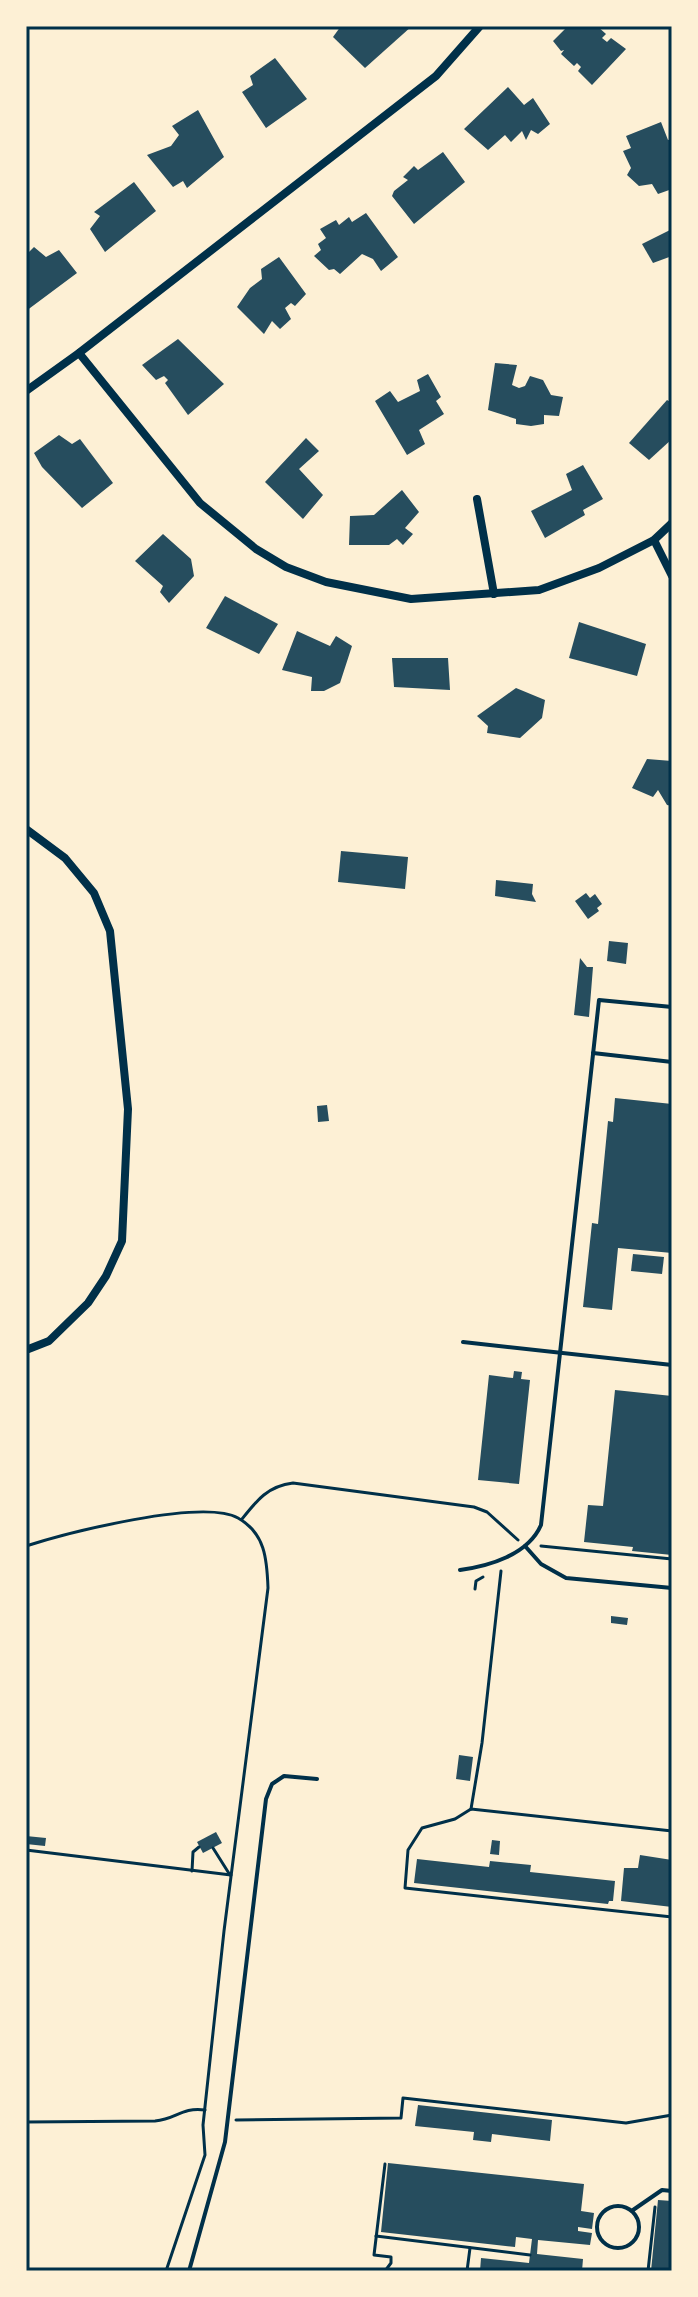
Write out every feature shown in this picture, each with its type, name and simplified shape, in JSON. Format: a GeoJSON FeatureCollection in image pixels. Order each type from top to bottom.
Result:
{"type":"FeatureCollection","features":[{"type":"Feature","properties":{"kind":"street"},"geometry":{"type":"LineString","coordinates":[[26,391],[436,76],[480,26]]}},
{"type":"Feature","properties":{"kind":"street"},"geometry":{"type":"LineString","coordinates":[[79,353],[200,503],[256,549],[286,567],[326,582],[411,599],[539,590],[599,568],[654,540],[672,523]]}},
{"type":"Feature","properties":{"kind":"street"},"geometry":{"type":"LineString","coordinates":[[477,499],[494,594]]}},
{"type":"Feature","properties":{"kind":"street"},"geometry":{"type":"LineString","coordinates":[[654,540],[672,576]]}},
{"type":"Feature","properties":{"kind":"street"},"geometry":{"type":"LineString","coordinates":[[26,829],[75,869],[94,893],[110,931],[128,1109],[122,1241],[106,1276],[88,1303],[49,1341],[26,1350]]}},
{"type":"Feature","properties":{"kind":"lane"},"geometry":{"type":"LineString","coordinates":[[460,1570],[489,1564],[528,1544],[537,1533],[542,1519],[599,1000],[672,1007]]}},
{"type":"Feature","properties":{"kind":"lane"},"geometry":{"type":"LineString","coordinates":[[593,1053],[672,1062]]}},
{"type":"Feature","properties":{"kind":"lane"},"geometry":{"type":"LineString","coordinates":[[463,1342],[672,1365]]}},
{"type":"Feature","properties":{"kind":"lane"},"geometry":{"type":"LineString","coordinates":[[528,1544],[541,1564],[566,1578],[672,1588]]}},
{"type":"Feature","properties":{"kind":"lane"},"geometry":{"type":"LineString","coordinates":[[189,2271],[225,2142],[266,1799],[272,1784],[284,1776],[317,1779]]}},
{"type":"Feature","properties":{"kind":"lane"},"geometry":{"type":"LineString","coordinates":[[632,2211],[662,2190],[672,2191]]}},
{"type":"Feature","properties":{"kind":"lane"},"geometry":{"type":"LineString","coordinates":[[616,2206],[632,2211],[639,2227],[632,2242],[624,2247],[615,2247],[603,2241],[598,2227],[604,2212],[616,2206]]}},
{"type":"Feature","properties":{"kind":"path"},"geometry":{"type":"LineString","coordinates":[[241,1520],[262,1494],[293,1483],[474,1507],[494,1518],[514,1539],[528,1544],[672,1559]]}},
{"type":"Feature","properties":{"kind":"path"},"geometry":{"type":"LineString","coordinates":[[26,1546],[88,1528],[196,1511],[231,1515],[241,1520],[254,1532],[265,1550],[268,1588],[231,1875],[205,2110],[205,2155],[166,2271]]}},
{"type":"Feature","properties":{"kind":"path"},"geometry":{"type":"LineString","coordinates":[[471,1809],[482,1743],[502,1568]]}},
{"type":"Feature","properties":{"kind":"path"},"geometry":{"type":"LineString","coordinates":[[672,1831],[471,1809],[455,1819],[422,1828],[408,1850],[405,1888],[672,1917]]}},
{"type":"Feature","properties":{"kind":"path"},"geometry":{"type":"LineString","coordinates":[[192,1871],[193,1852],[199,1847]]}},
{"type":"Feature","properties":{"kind":"path"},"geometry":{"type":"LineString","coordinates":[[213,1848],[231,1875]]}},
{"type":"Feature","properties":{"kind":"path"},"geometry":{"type":"LineString","coordinates":[[26,1850],[231,1875]]}},
{"type":"Feature","properties":{"kind":"path"},"geometry":{"type":"LineString","coordinates":[[228,2119],[247,2122],[401,2118],[403,2098],[626,2123],[672,2115]]}},
{"type":"Feature","properties":{"kind":"path"},"geometry":{"type":"LineString","coordinates":[[26,2122],[155,2121],[169,2120],[190,2108],[205,2110]]}},
{"type":"Feature","properties":{"kind":"path"},"geometry":{"type":"LineString","coordinates":[[385,2164],[374,2255],[391,2257],[385,2271]]}},
{"type":"Feature","properties":{"kind":"path"},"geometry":{"type":"LineString","coordinates":[[648,2271],[656,2194]]}},
{"type":"Feature","properties":{"kind":"path"},"geometry":{"type":"LineString","coordinates":[[376,2236],[530,2255]]}},
{"type":"Feature","properties":{"kind":"path"},"geometry":{"type":"LineString","coordinates":[[467,2271],[470,2248]]}},
{"type":"Feature","properties":{"kind":"building"},"geometry":{"type":"Polygon","coordinates":[[[341,26],[412,26],[365,68],[333,37],[341,26]]]}},
{"type":"Feature","properties":{"kind":"building"},"geometry":{"type":"Polygon","coordinates":[[[568,26],[591,26],[593,29],[597,26],[606,34],[602,38],[607,42],[611,38],[626,49],[592,85],[578,71],[581,67],[577,63],[574,66],[561,54],[564,50],[561,51],[553,41],[568,26]]]}},
{"type":"Feature","properties":{"kind":"building"},"geometry":{"type":"Polygon","coordinates":[[[275,58],[307,99],[266,128],[242,92],[253,85],[250,76],[275,58]]]}},
{"type":"Feature","properties":{"kind":"building"},"geometry":{"type":"Polygon","coordinates":[[[508,87],[524,105],[533,98],[550,124],[538,134],[531,130],[526,140],[522,131],[511,142],[505,135],[488,150],[464,129],[508,87]]]}},
{"type":"Feature","properties":{"kind":"building"},"geometry":{"type":"Polygon","coordinates":[[[198,110],[224,157],[187,188],[183,181],[173,187],[147,155],[171,146],[179,135],[172,126],[198,110]]]}},
{"type":"Feature","properties":{"kind":"building"},"geometry":{"type":"Polygon","coordinates":[[[661,122],[668,140],[672,139],[672,189],[658,194],[652,184],[639,186],[627,175],[631,168],[623,151],[631,148],[626,136],[661,122]]]}},
{"type":"Feature","properties":{"kind":"building"},"geometry":{"type":"Polygon","coordinates":[[[443,152],[465,182],[414,224],[392,196],[394,191],[408,180],[403,177],[414,166],[418,170],[443,152]]]}},
{"type":"Feature","properties":{"kind":"building"},"geometry":{"type":"Polygon","coordinates":[[[134,182],[156,211],[105,252],[90,229],[100,216],[94,212],[134,182]]]}},
{"type":"Feature","properties":{"kind":"building"},"geometry":{"type":"Polygon","coordinates":[[[366,213],[398,257],[381,271],[373,259],[362,254],[340,274],[334,269],[329,270],[314,256],[321,250],[318,244],[326,238],[320,229],[336,220],[339,225],[349,217],[352,222],[366,213]]]}},
{"type":"Feature","properties":{"kind":"building"},"geometry":{"type":"Polygon","coordinates":[[[672,229],[672,256],[653,263],[642,244],[672,229]]]}},
{"type":"Feature","properties":{"kind":"building"},"geometry":{"type":"Polygon","coordinates":[[[34,247],[46,257],[59,250],[77,273],[26,311],[26,255],[34,247]]]}},
{"type":"Feature","properties":{"kind":"building"},"geometry":{"type":"Polygon","coordinates":[[[279,257],[306,294],[295,306],[291,303],[285,308],[291,319],[280,329],[272,321],[264,334],[237,307],[250,288],[262,279],[261,269],[279,257]]]}},
{"type":"Feature","properties":{"kind":"building"},"geometry":{"type":"Polygon","coordinates":[[[178,339],[224,384],[188,415],[165,383],[168,380],[164,376],[156,380],[142,365],[178,339]]]}},
{"type":"Feature","properties":{"kind":"building"},"geometry":{"type":"Polygon","coordinates":[[[495,363],[517,365],[512,385],[519,388],[525,386],[530,376],[543,380],[551,395],[563,397],[559,416],[544,415],[544,424],[531,426],[516,424],[516,419],[488,410],[495,363]]]}},
{"type":"Feature","properties":{"kind":"building"},"geometry":{"type":"Polygon","coordinates":[[[428,374],[441,397],[436,401],[444,414],[419,430],[425,444],[407,455],[375,401],[390,391],[398,402],[420,391],[417,380],[428,374]]]}},
{"type":"Feature","properties":{"kind":"building"},"geometry":{"type":"Polygon","coordinates":[[[667,400],[672,403],[672,439],[649,460],[629,443],[667,400]]]}},
{"type":"Feature","properties":{"kind":"building"},"geometry":{"type":"Polygon","coordinates":[[[59,435],[72,444],[80,439],[113,483],[82,508],[42,467],[34,453],[59,435]]]}},
{"type":"Feature","properties":{"kind":"building"},"geometry":{"type":"Polygon","coordinates":[[[306,438],[319,451],[299,469],[323,495],[303,519],[265,482],[306,438]]]}},
{"type":"Feature","properties":{"kind":"building"},"geometry":{"type":"Polygon","coordinates":[[[583,465],[603,499],[583,510],[585,515],[545,538],[531,511],[572,490],[566,474],[583,465]]]}},
{"type":"Feature","properties":{"kind":"building"},"geometry":{"type":"Polygon","coordinates":[[[402,490],[419,512],[405,528],[413,534],[403,545],[397,539],[389,545],[349,545],[350,516],[374,515],[402,490]]]}},
{"type":"Feature","properties":{"kind":"building"},"geometry":{"type":"Polygon","coordinates":[[[163,534],[191,559],[194,576],[169,603],[160,592],[163,586],[135,561],[163,534]]]}},
{"type":"Feature","properties":{"kind":"building"},"geometry":{"type":"Polygon","coordinates":[[[225,596],[278,624],[259,654],[206,628],[225,596]]]}},
{"type":"Feature","properties":{"kind":"building"},"geometry":{"type":"Polygon","coordinates":[[[579,622],[646,644],[637,676],[569,658],[579,622]]]}},
{"type":"Feature","properties":{"kind":"building"},"geometry":{"type":"Polygon","coordinates":[[[297,631],[330,646],[336,636],[352,646],[340,683],[324,691],[311,691],[312,677],[282,670],[297,631]]]}},
{"type":"Feature","properties":{"kind":"building"},"geometry":{"type":"Polygon","coordinates":[[[392,658],[448,658],[450,690],[394,687],[392,658]]]}},
{"type":"Feature","properties":{"kind":"building"},"geometry":{"type":"Polygon","coordinates":[[[516,688],[545,700],[542,718],[520,738],[487,733],[488,726],[477,716],[516,688]]]}},
{"type":"Feature","properties":{"kind":"building"},"geometry":{"type":"Polygon","coordinates":[[[647,759],[672,761],[672,806],[667,805],[658,790],[653,797],[632,788],[647,759]]]}},
{"type":"Feature","properties":{"kind":"building"},"geometry":{"type":"Polygon","coordinates":[[[341,851],[408,857],[405,889],[338,882],[341,851]]]}},
{"type":"Feature","properties":{"kind":"building"},"geometry":{"type":"Polygon","coordinates":[[[496,880],[533,884],[532,894],[536,902],[495,896],[496,880]]]}},
{"type":"Feature","properties":{"kind":"building"},"geometry":{"type":"Polygon","coordinates":[[[586,893],[590,898],[595,894],[602,904],[597,908],[599,911],[588,919],[575,901],[586,893]]]}},
{"type":"Feature","properties":{"kind":"building"},"geometry":{"type":"Polygon","coordinates":[[[609,941],[628,943],[626,964],[607,961],[609,941]]]}},
{"type":"Feature","properties":{"kind":"building"},"geometry":{"type":"Polygon","coordinates":[[[580,958],[587,967],[593,967],[589,1017],[574,1015],[580,958]]]}},
{"type":"Feature","properties":{"kind":"building"},"geometry":{"type":"Polygon","coordinates":[[[615,1098],[672,1104],[672,1253],[618,1248],[612,1310],[583,1307],[592,1223],[598,1224],[608,1121],[613,1122],[615,1098]]]}},
{"type":"Feature","properties":{"kind":"building"},"geometry":{"type":"Polygon","coordinates":[[[327,1105],[329,1121],[318,1122],[317,1106],[327,1105]]]}},
{"type":"Feature","properties":{"kind":"building"},"geometry":{"type":"Polygon","coordinates":[[[633,1254],[664,1257],[662,1274],[631,1271],[633,1254]]]}},
{"type":"Feature","properties":{"kind":"building"},"geometry":{"type":"Polygon","coordinates":[[[514,1371],[522,1372],[521,1379],[530,1380],[519,1484],[478,1480],[489,1375],[513,1378],[514,1371]]]}},
{"type":"Feature","properties":{"kind":"building"},"geometry":{"type":"Polygon","coordinates":[[[615,1390],[672,1396],[672,1555],[584,1542],[588,1505],[603,1506],[615,1390]]]}},
{"type":"Feature","properties":{"kind":"building"},"geometry":{"type":"Polygon","coordinates":[[[611,1616],[628,1618],[627,1625],[611,1623],[611,1616]]]}},
{"type":"Feature","properties":{"kind":"building"},"geometry":{"type":"Polygon","coordinates":[[[459,1755],[473,1757],[470,1781],[456,1779],[459,1755]]]}},
{"type":"Feature","properties":{"kind":"building"},"geometry":{"type":"Polygon","coordinates":[[[216,1832],[222,1843],[203,1853],[197,1842],[216,1832]]]}},
{"type":"Feature","properties":{"kind":"building"},"geometry":{"type":"Polygon","coordinates":[[[26,1836],[46,1838],[45,1846],[26,1844],[26,1836]]]}},
{"type":"Feature","properties":{"kind":"building"},"geometry":{"type":"Polygon","coordinates":[[[492,1840],[500,1841],[499,1855],[490,1854],[492,1840]]]}},
{"type":"Feature","properties":{"kind":"building"},"geometry":{"type":"Polygon","coordinates":[[[640,1855],[672,1860],[672,1907],[621,1901],[624,1868],[638,1868],[640,1855]]]}},
{"type":"Feature","properties":{"kind":"building"},"geometry":{"type":"Polygon","coordinates":[[[417,1859],[489,1867],[490,1861],[531,1865],[530,1872],[615,1881],[613,1901],[608,1904],[414,1883],[417,1859]]]}},
{"type":"Feature","properties":{"kind":"building"},"geometry":{"type":"Polygon","coordinates":[[[418,2105],[552,2120],[550,2141],[492,2134],[491,2142],[473,2140],[474,2132],[415,2126],[418,2105]]]}},
{"type":"Feature","properties":{"kind":"building"},"geometry":{"type":"Polygon","coordinates":[[[388,2163],[584,2184],[581,2211],[594,2213],[592,2229],[578,2227],[578,2231],[592,2233],[590,2245],[538,2240],[537,2254],[583,2259],[582,2271],[480,2271],[481,2258],[529,2263],[532,2239],[516,2237],[515,2247],[381,2232],[388,2163]]]}},
{"type":"Feature","properties":{"kind":"building"},"geometry":{"type":"Polygon","coordinates":[[[658,2200],[672,2201],[672,2271],[651,2271],[658,2200]]]}}]}
